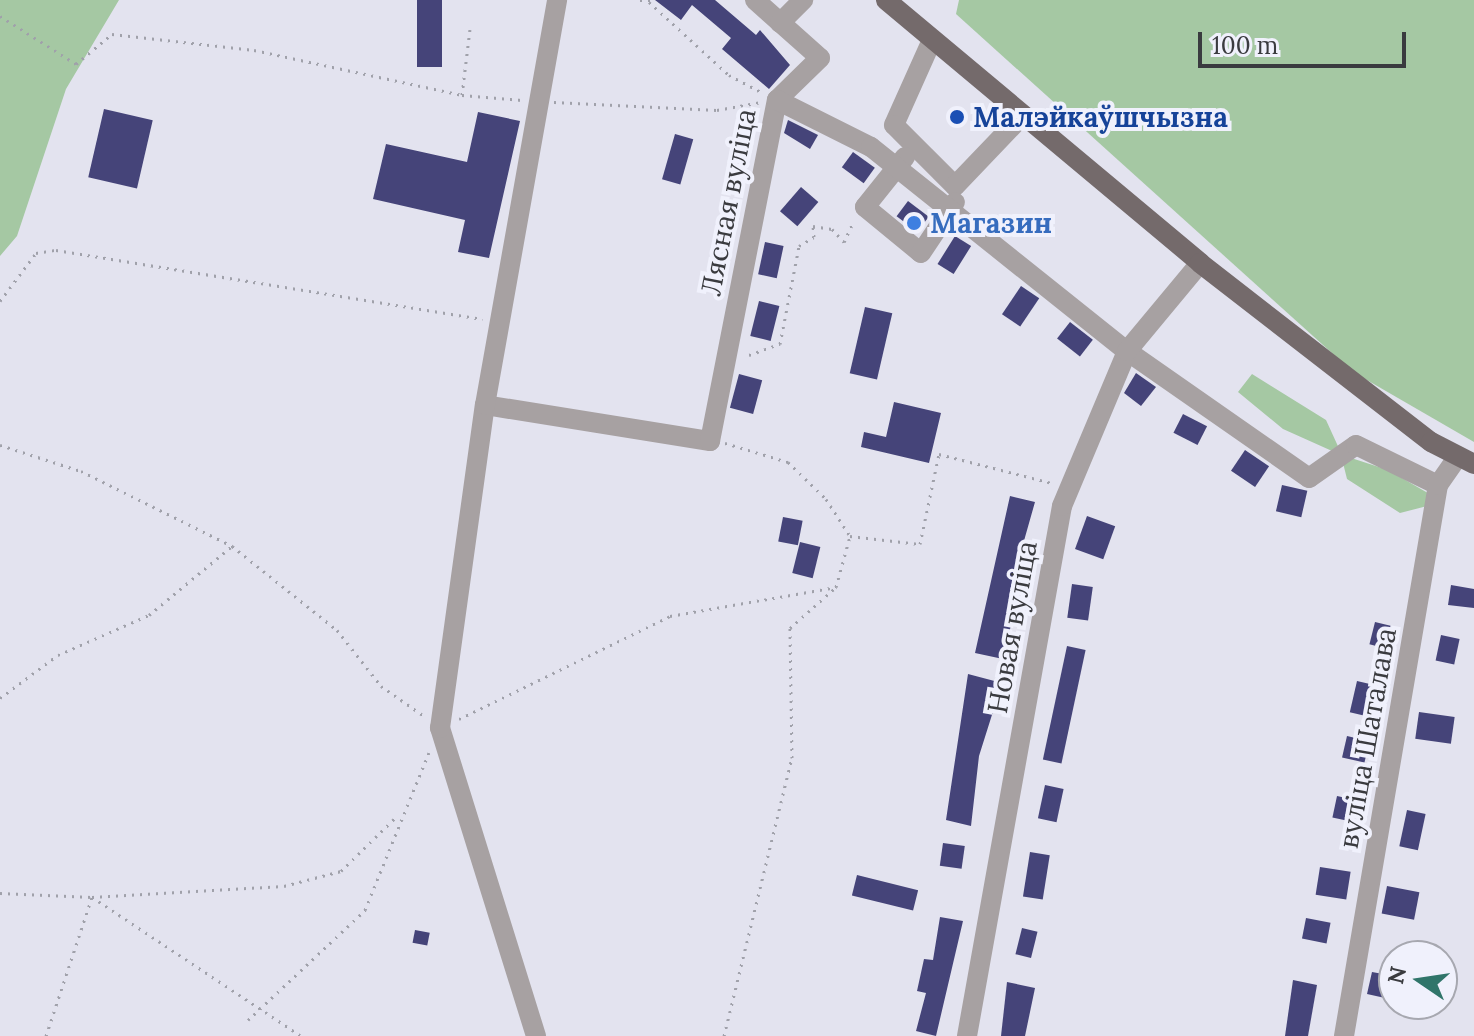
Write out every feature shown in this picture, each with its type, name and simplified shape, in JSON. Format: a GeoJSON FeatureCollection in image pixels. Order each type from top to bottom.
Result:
{"type":"FeatureCollection","features":[{"type":"Feature","properties":{"kind":"main road"},"geometry":{"type":"LineString","coordinates":[[886,0],[1021,117],[1200,263],[1466,460]]}},
{"type":"Feature","properties":{"kind":"street"},"geometry":{"type":"LineString","coordinates":[[536,1036],[440,728],[485,405],[557,0]]}},
{"type":"Feature","properties":{"kind":"street"},"geometry":{"type":"LineString","coordinates":[[755,0],[820,58],[777,100]]}},
{"type":"Feature","properties":{"kind":"street"},"geometry":{"type":"LineString","coordinates":[[780,23],[803,0]]}},
{"type":"Feature","properties":{"kind":"street"},"geometry":{"type":"LineString","coordinates":[[932,40],[894,125],[955,186]]}},
{"type":"Feature","properties":{"kind":"street","name":"Лясная вуліца"},"geometry":{"type":"LineString","coordinates":[[710,441],[777,100],[897,167],[1127,351],[1309,478],[1356,445],[1438,485]]}},
{"type":"Feature","properties":{"kind":"street"},"geometry":{"type":"LineString","coordinates":[[914,145],[865,207],[921,253],[955,212],[955,186],[1021,117]]}},
{"type":"Feature","properties":{"kind":"street","name":"Новая вуліца"},"geometry":{"type":"LineString","coordinates":[[967,1036],[1062,506],[1127,351],[1200,263]]}},
{"type":"Feature","properties":{"kind":"street"},"geometry":{"type":"LineString","coordinates":[[485,405],[710,441]]}},
{"type":"Feature","properties":{"kind":"street","name":"вуліца Шаталава"},"geometry":{"type":"LineString","coordinates":[[1344,1036],[1438,485],[1466,460]]}},
{"type":"Feature","properties":{"kind":"path"},"geometry":{"type":"LineString","coordinates":[[640,0],[650,1],[729,75],[777,100]]}},
{"type":"Feature","properties":{"kind":"path"},"geometry":{"type":"LineString","coordinates":[[0,16],[76,64],[112,34],[254,50],[462,95],[539,102],[717,110],[777,100]]}},
{"type":"Feature","properties":{"kind":"path"},"geometry":{"type":"LineString","coordinates":[[462,95],[470,29]]}},
{"type":"Feature","properties":{"kind":"path"},"geometry":{"type":"LineString","coordinates":[[749,355],[763,356],[780,344],[799,246],[814,237],[813,226],[832,229],[844,242],[865,207]]}},
{"type":"Feature","properties":{"kind":"path"},"geometry":{"type":"LineString","coordinates":[[0,301],[36,253],[56,250],[500,322]]}},
{"type":"Feature","properties":{"kind":"path"},"geometry":{"type":"LineString","coordinates":[[710,441],[759,448],[788,462],[826,499],[850,536],[836,587],[790,628],[792,758],[724,1036]]}},
{"type":"Feature","properties":{"kind":"path"},"geometry":{"type":"LineString","coordinates":[[0,445],[81,471],[232,546],[337,630],[381,686],[440,728]]}},
{"type":"Feature","properties":{"kind":"path"},"geometry":{"type":"LineString","coordinates":[[850,536],[920,544],[939,454],[1072,488]]}},
{"type":"Feature","properties":{"kind":"path"},"geometry":{"type":"LineString","coordinates":[[0,698],[58,655],[149,615],[232,546]]}},
{"type":"Feature","properties":{"kind":"path"},"geometry":{"type":"LineString","coordinates":[[248,1020],[365,910],[400,813],[440,728],[670,616],[836,587]]}},
{"type":"Feature","properties":{"kind":"path"},"geometry":{"type":"LineString","coordinates":[[0,893],[92,897],[298,882],[341,871],[400,813]]}},
{"type":"Feature","properties":{"kind":"path"},"geometry":{"type":"LineString","coordinates":[[46,1036],[92,897]]}},
{"type":"Feature","properties":{"kind":"path"},"geometry":{"type":"LineString","coordinates":[[92,897],[301,1036]]}},
{"type":"Feature","properties":{"kind":"green space"},"geometry":{"type":"Polygon","coordinates":[[[0,0],[119,0],[66,89],[17,236],[0,256],[0,0]]]}},
{"type":"Feature","properties":{"kind":"green space"},"geometry":{"type":"Polygon","coordinates":[[[959,0],[1474,0],[1474,442],[1353,372],[956,14],[959,0]]]}},
{"type":"Feature","properties":{"kind":"green space"},"geometry":{"type":"Polygon","coordinates":[[[1252,374],[1326,420],[1342,455],[1388,470],[1433,496],[1435,504],[1400,513],[1347,479],[1341,455],[1283,429],[1238,392],[1252,374]]]}},
{"type":"Feature","properties":{"kind":"building"},"geometry":{"type":"Polygon","coordinates":[[[417,0],[442,0],[442,67],[417,67],[417,0]]]}},
{"type":"Feature","properties":{"kind":"building"},"geometry":{"type":"Polygon","coordinates":[[[655,0],[715,0],[756,35],[760,30],[790,65],[769,89],[722,49],[731,38],[692,5],[681,20],[655,0]]]}},
{"type":"Feature","properties":{"kind":"building"},"geometry":{"type":"Polygon","coordinates":[[[104,109],[153,120],[137,188],[88,177],[104,109]]]}},
{"type":"Feature","properties":{"kind":"building"},"geometry":{"type":"Polygon","coordinates":[[[478,112],[520,121],[489,258],[458,252],[465,220],[373,199],[386,144],[467,162],[478,112]]]}},
{"type":"Feature","properties":{"kind":"building"},"geometry":{"type":"Polygon","coordinates":[[[788,120],[818,135],[810,149],[784,133],[788,120]]]}},
{"type":"Feature","properties":{"kind":"building"},"geometry":{"type":"Polygon","coordinates":[[[675,134],[693,139],[680,184],[662,179],[675,134]]]}},
{"type":"Feature","properties":{"kind":"building"},"geometry":{"type":"Polygon","coordinates":[[[853,152],[875,168],[864,183],[842,167],[853,152]]]}},
{"type":"Feature","properties":{"kind":"building"},"geometry":{"type":"Polygon","coordinates":[[[801,187],[818,202],[797,226],[780,211],[801,187]]]}},
{"type":"Feature","properties":{"kind":"building"},"geometry":{"type":"Polygon","coordinates":[[[908,201],[929,217],[917,232],[897,216],[908,201]]]}},
{"type":"Feature","properties":{"kind":"building"},"geometry":{"type":"Polygon","coordinates":[[[955,236],[971,246],[954,274],[938,264],[955,236]]]}},
{"type":"Feature","properties":{"kind":"building"},"geometry":{"type":"Polygon","coordinates":[[[765,242],[784,246],[777,278],[758,274],[765,242]]]}},
{"type":"Feature","properties":{"kind":"building"},"geometry":{"type":"Polygon","coordinates":[[[1021,286],[1039,298],[1020,326],[1002,314],[1021,286]]]}},
{"type":"Feature","properties":{"kind":"building"},"geometry":{"type":"Polygon","coordinates":[[[759,301],[779,306],[771,341],[750,336],[759,301]]]}},
{"type":"Feature","properties":{"kind":"building"},"geometry":{"type":"Polygon","coordinates":[[[865,307],[892,313],[877,380],[850,373],[865,307]]]}},
{"type":"Feature","properties":{"kind":"building"},"geometry":{"type":"Polygon","coordinates":[[[1070,322],[1093,340],[1080,356],[1057,339],[1070,322]]]}},
{"type":"Feature","properties":{"kind":"building"},"geometry":{"type":"Polygon","coordinates":[[[1136,373],[1156,387],[1141,406],[1124,393],[1136,373]]]}},
{"type":"Feature","properties":{"kind":"building"},"geometry":{"type":"Polygon","coordinates":[[[739,374],[762,380],[753,414],[730,408],[739,374]]]}},
{"type":"Feature","properties":{"kind":"building"},"geometry":{"type":"Polygon","coordinates":[[[894,402],[941,413],[929,463],[861,447],[864,432],[886,437],[894,402]]]}},
{"type":"Feature","properties":{"kind":"building"},"geometry":{"type":"Polygon","coordinates":[[[1183,414],[1207,426],[1198,445],[1173,433],[1183,414]]]}},
{"type":"Feature","properties":{"kind":"building"},"geometry":{"type":"Polygon","coordinates":[[[1245,450],[1269,466],[1255,487],[1231,471],[1245,450]]]}},
{"type":"Feature","properties":{"kind":"building"},"geometry":{"type":"Polygon","coordinates":[[[1282,485],[1307,491],[1301,517],[1276,511],[1282,485]]]}},
{"type":"Feature","properties":{"kind":"building"},"geometry":{"type":"Polygon","coordinates":[[[1010,496],[1035,502],[1010,590],[1019,591],[1003,659],[975,653],[1010,496]]]}},
{"type":"Feature","properties":{"kind":"building"},"geometry":{"type":"Polygon","coordinates":[[[1087,516],[1115,526],[1103,559],[1075,549],[1087,516]]]}},
{"type":"Feature","properties":{"kind":"building"},"geometry":{"type":"Polygon","coordinates":[[[783,517],[803,521],[798,545],[778,542],[783,517]]]}},
{"type":"Feature","properties":{"kind":"building"},"geometry":{"type":"Polygon","coordinates":[[[800,542],[820,547],[813,578],[792,573],[800,542]]]}},
{"type":"Feature","properties":{"kind":"building"},"geometry":{"type":"Polygon","coordinates":[[[1072,584],[1093,587],[1088,621],[1067,618],[1072,584]]]}},
{"type":"Feature","properties":{"kind":"building"},"geometry":{"type":"Polygon","coordinates":[[[1451,585],[1474,589],[1474,608],[1448,605],[1451,585]]]}},
{"type":"Feature","properties":{"kind":"building"},"geometry":{"type":"Polygon","coordinates":[[[1375,622],[1391,626],[1385,648],[1369,644],[1375,622]]]}},
{"type":"Feature","properties":{"kind":"building"},"geometry":{"type":"Polygon","coordinates":[[[1441,635],[1460,639],[1454,664],[1436,660],[1441,635]]]}},
{"type":"Feature","properties":{"kind":"building"},"geometry":{"type":"Polygon","coordinates":[[[1067,646],[1086,650],[1061,763],[1043,759],[1067,646]]]}},
{"type":"Feature","properties":{"kind":"building"},"geometry":{"type":"Polygon","coordinates":[[[968,674],[1002,683],[979,756],[971,826],[946,820],[968,674]]]}},
{"type":"Feature","properties":{"kind":"building"},"geometry":{"type":"Polygon","coordinates":[[[1357,681],[1378,686],[1371,717],[1350,712],[1357,681]]]}},
{"type":"Feature","properties":{"kind":"building"},"geometry":{"type":"Polygon","coordinates":[[[1419,712],[1455,717],[1451,744],[1415,739],[1419,712]]]}},
{"type":"Feature","properties":{"kind":"building"},"geometry":{"type":"Polygon","coordinates":[[[1347,736],[1369,741],[1364,763],[1342,757],[1347,736]]]}},
{"type":"Feature","properties":{"kind":"building"},"geometry":{"type":"Polygon","coordinates":[[[1045,785],[1064,789],[1057,822],[1038,818],[1045,785]]]}},
{"type":"Feature","properties":{"kind":"building"},"geometry":{"type":"Polygon","coordinates":[[[1337,796],[1356,800],[1351,821],[1332,818],[1337,796]]]}},
{"type":"Feature","properties":{"kind":"building"},"geometry":{"type":"Polygon","coordinates":[[[1407,810],[1426,814],[1418,850],[1399,846],[1407,810]]]}},
{"type":"Feature","properties":{"kind":"building"},"geometry":{"type":"Polygon","coordinates":[[[943,843],[965,846],[962,869],[940,866],[943,843]]]}},
{"type":"Feature","properties":{"kind":"building"},"geometry":{"type":"Polygon","coordinates":[[[1030,852],[1050,855],[1043,900],[1023,896],[1030,852]]]}},
{"type":"Feature","properties":{"kind":"building"},"geometry":{"type":"Polygon","coordinates":[[[1320,867],[1351,872],[1346,900],[1316,895],[1320,867]]]}},
{"type":"Feature","properties":{"kind":"building"},"geometry":{"type":"Polygon","coordinates":[[[857,875],[918,890],[913,911],[852,895],[857,875]]]}},
{"type":"Feature","properties":{"kind":"building"},"geometry":{"type":"Polygon","coordinates":[[[1387,886],[1419,892],[1414,920],[1382,913],[1387,886]]]}},
{"type":"Feature","properties":{"kind":"building"},"geometry":{"type":"Polygon","coordinates":[[[940,917],[963,921],[936,1036],[916,1031],[926,993],[917,991],[924,959],[933,960],[940,917]]]}},
{"type":"Feature","properties":{"kind":"building"},"geometry":{"type":"Polygon","coordinates":[[[1306,918],[1331,923],[1327,943],[1302,939],[1306,918]]]}},
{"type":"Feature","properties":{"kind":"building"},"geometry":{"type":"Polygon","coordinates":[[[1022,928],[1038,932],[1031,958],[1015,954],[1022,928]]]}},
{"type":"Feature","properties":{"kind":"building"},"geometry":{"type":"Polygon","coordinates":[[[415,930],[430,933],[427,946],[413,943],[415,930]]]}},
{"type":"Feature","properties":{"kind":"building"},"geometry":{"type":"Polygon","coordinates":[[[1372,972],[1378,973],[1378,996],[1367,994],[1372,972]]]}},
{"type":"Feature","properties":{"kind":"building"},"geometry":{"type":"Polygon","coordinates":[[[1293,980],[1317,985],[1308,1036],[1285,1036],[1293,980]]]}},
{"type":"Feature","properties":{"kind":"building"},"geometry":{"type":"Polygon","coordinates":[[[1007,982],[1035,988],[1025,1036],[1001,1036],[1007,982]]]}},
{"type":"Feature","properties":{"kind":"place","name":"Малэйкаўшчызна"},"geometry":{"type":"Point","coordinates":[957,117]}},
{"type":"Feature","properties":{"kind":"place","name":"Магазин"},"geometry":{"type":"Point","coordinates":[914,223]}}]}
